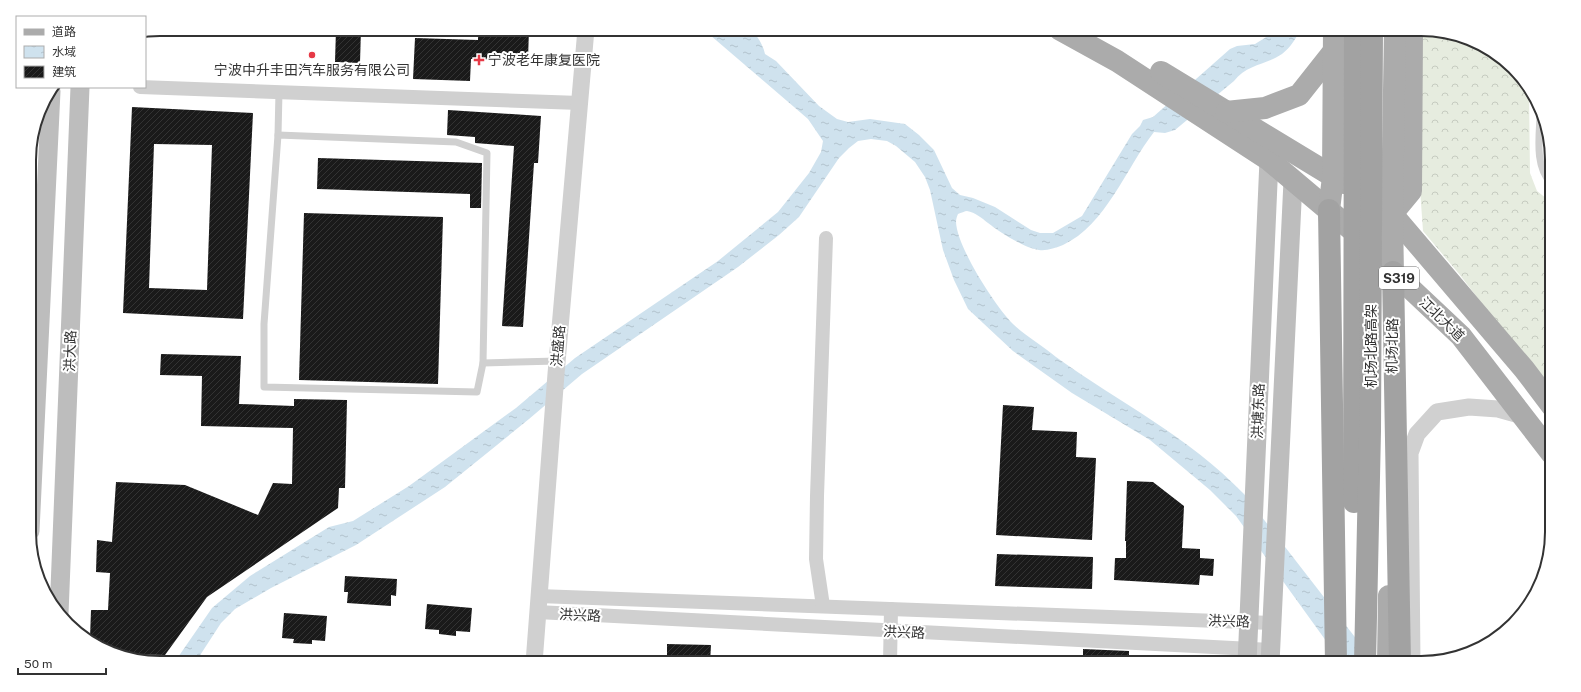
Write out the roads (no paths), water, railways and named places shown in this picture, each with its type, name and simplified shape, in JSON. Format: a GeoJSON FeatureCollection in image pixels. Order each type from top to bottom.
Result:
{"type":"FeatureCollection","features":[{"type":"Feature","properties":{"kind":"highway","name":"机场北路高架"},"geometry":{"type":"LineString","coordinates":[[1342,656],[1355,36]]}},
{"type":"Feature","properties":{"kind":"highway","name":"机场北路高架"},"geometry":{"type":"LineString","coordinates":[[1365,656],[1370,423],[1372,36]]}},
{"type":"Feature","properties":{"kind":"highway"},"geometry":{"type":"LineString","coordinates":[[1329,210],[1332,455],[1342,656]]}},
{"type":"Feature","properties":{"kind":"highway"},"geometry":{"type":"LineString","coordinates":[[1392,656],[1398,537],[1393,272]]}},
{"type":"Feature","properties":{"kind":"main road"},"geometry":{"type":"LineString","coordinates":[[1072,36],[1117,61],[1151,75]]}},
{"type":"Feature","properties":{"kind":"main road"},"geometry":{"type":"LineString","coordinates":[[1098,36],[1151,75],[1224,117],[1265,108],[1299,95],[1333,52]]}},
{"type":"Feature","properties":{"kind":"main road"},"geometry":{"type":"LineString","coordinates":[[1334,36],[1333,177],[1329,210],[1340,300],[1339,438],[1342,656]]}},
{"type":"Feature","properties":{"kind":"main road"},"geometry":{"type":"LineString","coordinates":[[1392,214],[1411,191],[1400,36]]}},
{"type":"Feature","properties":{"kind":"main road","name":"洪大路"},"geometry":{"type":"LineString","coordinates":[[59,603],[80,88]]}},
{"type":"Feature","properties":{"kind":"main road"},"geometry":{"type":"LineString","coordinates":[[36,405],[50,102]]}},
{"type":"Feature","properties":{"kind":"main road","name":"江北大道"},"geometry":{"type":"LineString","coordinates":[[1224,117],[1333,177],[1392,214],[1524,369],[1545,397]]}},
{"type":"Feature","properties":{"kind":"main road","name":"江北大道"},"geometry":{"type":"LineString","coordinates":[[1224,117],[1269,160],[1378,252],[1393,272],[1461,336],[1545,445]]}},
{"type":"Feature","properties":{"kind":"main road","name":"洪塘东路"},"geometry":{"type":"LineString","coordinates":[[1248,656],[1269,160]]}},
{"type":"Feature","properties":{"kind":"main road","name":"洪塘东路"},"geometry":{"type":"LineString","coordinates":[[1270,656],[1293,181]]}},
{"type":"Feature","properties":{"kind":"main road","name":"机场北路"},"geometry":{"type":"LineString","coordinates":[[1392,214],[1392,656]]}},
{"type":"Feature","properties":{"kind":"street","name":"洪盛路"},"geometry":{"type":"LineString","coordinates":[[534,656],[537,604],[556,367],[585,36]]}},
{"type":"Feature","properties":{"kind":"street"},"geometry":{"type":"LineString","coordinates":[[146,87],[580,103]]}},
{"type":"Feature","properties":{"kind":"street"},"geometry":{"type":"LineString","coordinates":[[823,606],[816,559],[816,543],[826,238]]}},
{"type":"Feature","properties":{"kind":"street"},"geometry":{"type":"LineString","coordinates":[[1412,656],[1410,453],[1417,434],[1437,412],[1469,407],[1498,409],[1523,416]]}},
{"type":"Feature","properties":{"kind":"street","name":"洪兴路"},"geometry":{"type":"LineString","coordinates":[[537,604],[823,606],[1272,622]]}},
{"type":"Feature","properties":{"kind":"street","name":"洪兴路"},"geometry":{"type":"LineString","coordinates":[[537,604],[890,631],[1248,656],[1270,656]]}},
{"type":"Feature","properties":{"kind":"street"},"geometry":{"type":"LineString","coordinates":[[890,656],[891,609]]}},
{"type":"Feature","properties":{"kind":"lane"},"geometry":{"type":"LineString","coordinates":[[278,135],[456,142],[487,153],[483,363],[477,392],[264,387],[264,324],[278,135],[279,92]]}},
{"type":"Feature","properties":{"kind":"lane"},"geometry":{"type":"LineString","coordinates":[[1540,124],[1539,145],[1542,170],[1545,174]]}},
{"type":"Feature","properties":{"kind":"lane"},"geometry":{"type":"LineString","coordinates":[[483,363],[556,367]]}},
{"type":"Feature","properties":{"kind":"water"},"geometry":{"type":"Polygon","coordinates":[[[711,36],[756,36],[763,47],[765,54],[776,61],[819,106],[837,119],[848,122],[870,119],[905,124],[934,150],[952,188],[960,195],[973,198],[995,207],[1031,230],[1040,233],[1053,233],[1082,216],[1132,134],[1140,126],[1143,120],[1153,117],[1230,49],[1237,46],[1255,44],[1268,36],[1297,36],[1291,45],[1282,54],[1239,75],[1234,81],[1175,130],[1165,133],[1154,132],[1103,210],[1078,236],[1063,245],[1051,249],[1033,249],[1006,235],[979,216],[966,211],[958,214],[956,222],[963,246],[978,276],[1013,324],[1028,337],[1080,374],[1177,437],[1222,473],[1244,494],[1370,656],[1337,656],[1236,516],[1210,490],[1150,440],[1072,393],[1013,351],[968,309],[954,280],[943,250],[930,190],[925,177],[915,162],[896,146],[887,141],[871,139],[858,141],[839,158],[799,217],[779,235],[738,267],[582,374],[445,487],[356,545],[271,588],[235,609],[221,623],[200,656],[179,656],[212,608],[250,576],[329,527],[353,521],[409,486],[516,408],[575,358],[718,261],[778,212],[809,173],[821,152],[823,141],[808,119],[711,36]]]}},
{"type":"Feature","properties":{"kind":"place","name":"宁波中升丰田汽车服务有限公司"},"geometry":{"type":"Point","coordinates":[312,55]}},
{"type":"Feature","properties":{"kind":"place","name":"宁波老年康复医院"},"geometry":{"type":"Point","coordinates":[479,60]}}]}
